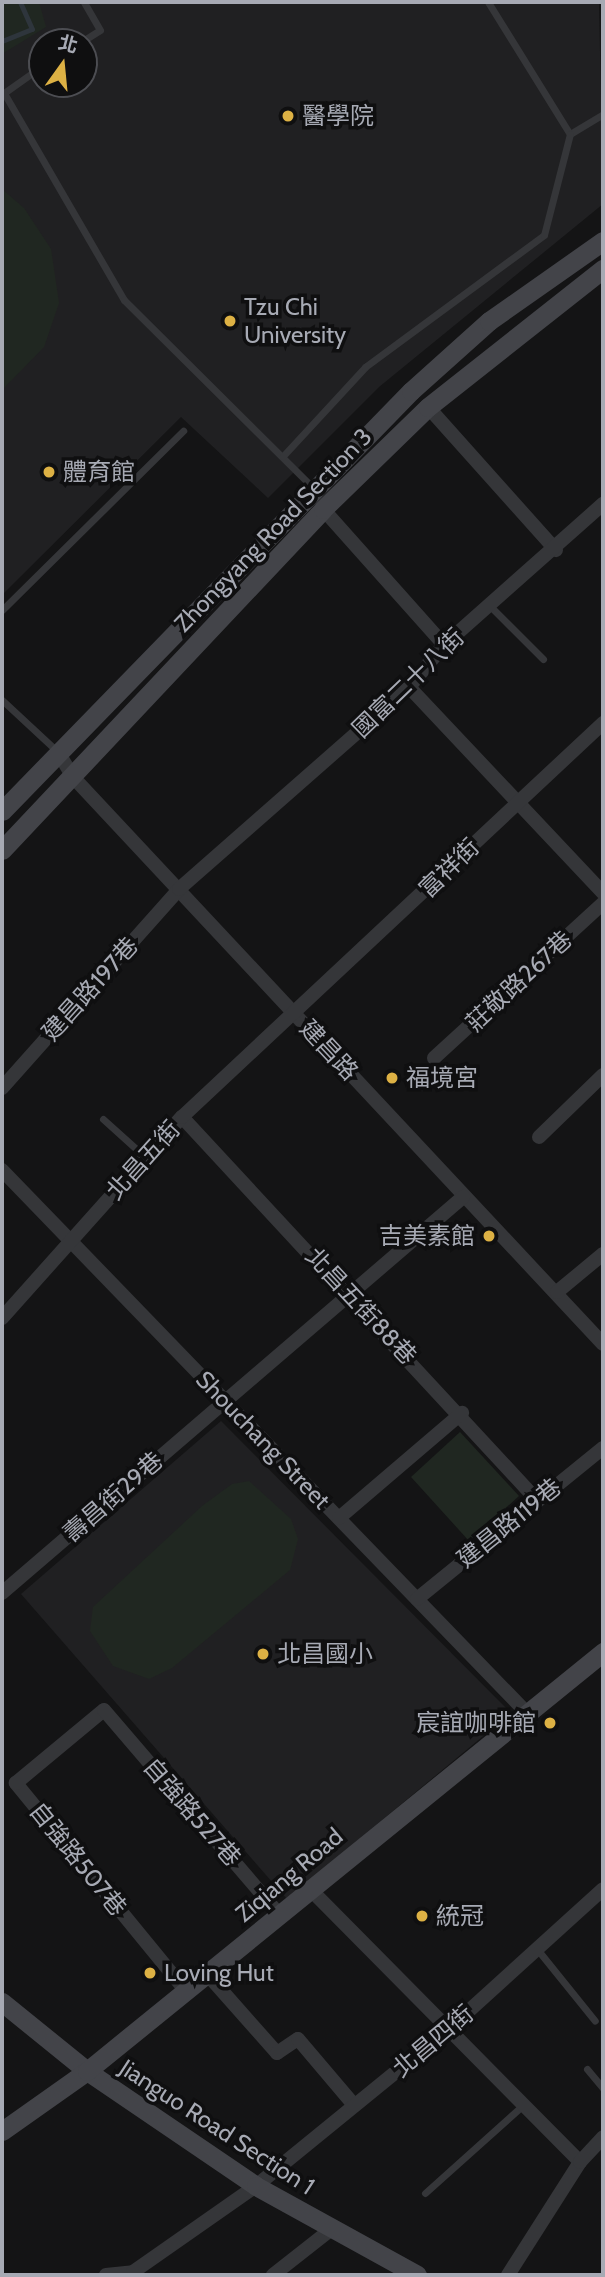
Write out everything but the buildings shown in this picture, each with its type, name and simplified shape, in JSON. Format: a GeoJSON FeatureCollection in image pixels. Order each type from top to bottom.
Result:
{"type":"FeatureCollection","features":[{"type":"Feature","properties":{"kind":"street","name":"Zhongyang Road Section 3"},"geometry":{"type":"LineString","coordinates":[[2,811],[313,488],[489,321],[603,241]]}},
{"type":"Feature","properties":{"kind":"street","name":"Zhongyang Road Section 3"},"geometry":{"type":"LineString","coordinates":[[2,850],[323,509],[428,407],[603,269]]}},
{"type":"Feature","properties":{"kind":"street"},"geometry":{"type":"LineString","coordinates":[[428,407],[556,550]]}},
{"type":"Feature","properties":{"kind":"street","name":"國富二十八街"},"geometry":{"type":"LineString","coordinates":[[179,889],[409,688],[444,645],[556,550],[603,504]]}},
{"type":"Feature","properties":{"kind":"street"},"geometry":{"type":"LineString","coordinates":[[323,509],[444,645]]}},
{"type":"Feature","properties":{"kind":"street"},"geometry":{"type":"LineString","coordinates":[[409,688],[519,801],[603,893]]}},
{"type":"Feature","properties":{"kind":"street","name":"富祥街"},"geometry":{"type":"LineString","coordinates":[[296,1015],[603,723]]}},
{"type":"Feature","properties":{"kind":"street","name":"建昌路"},"geometry":{"type":"LineString","coordinates":[[58,752],[73,777],[603,1344]]}},
{"type":"Feature","properties":{"kind":"street","name":"建昌路197巷"},"geometry":{"type":"LineString","coordinates":[[2,1088],[179,889]]}},
{"type":"Feature","properties":{"kind":"street","name":"莊敬路267巷"},"geometry":{"type":"LineString","coordinates":[[435,1058],[603,903]]}},
{"type":"Feature","properties":{"kind":"street","name":"北昌五街"},"geometry":{"type":"LineString","coordinates":[[2,1318],[182,1117],[296,1015]]}},
{"type":"Feature","properties":{"kind":"street"},"geometry":{"type":"LineString","coordinates":[[539,1137],[603,1075]]}},
{"type":"Feature","properties":{"kind":"street","name":"北昌五街88巷"},"geometry":{"type":"LineString","coordinates":[[182,1117],[462,1413],[536,1499]]}},
{"type":"Feature","properties":{"kind":"street","name":"Shouchang Street"},"geometry":{"type":"LineString","coordinates":[[2,1170],[524,1710]]}},
{"type":"Feature","properties":{"kind":"street","name":"壽昌街29巷"},"geometry":{"type":"LineString","coordinates":[[2,1593],[463,1197]]}},
{"type":"Feature","properties":{"kind":"street"},"geometry":{"type":"LineString","coordinates":[[557,1292],[603,1254]]}},
{"type":"Feature","properties":{"kind":"street"},"geometry":{"type":"LineString","coordinates":[[339,1518],[462,1413]]}},
{"type":"Feature","properties":{"kind":"street","name":"建昌路119巷"},"geometry":{"type":"LineString","coordinates":[[417,1599],[536,1499],[603,1448]]}},
{"type":"Feature","properties":{"kind":"street","name":"Ziqiang Road"},"geometry":{"type":"LineString","coordinates":[[2,2131],[87,2071],[208,1975],[524,1710],[603,1652]]}},
{"type":"Feature","properties":{"kind":"street","name":"自強路527巷"},"geometry":{"type":"LineString","coordinates":[[104,1710],[280,1914]]}},
{"type":"Feature","properties":{"kind":"street","name":"自強路507巷"},"geometry":{"type":"LineString","coordinates":[[104,1710],[16,1783],[186,1991]]}},
{"type":"Feature","properties":{"kind":"street"},"geometry":{"type":"LineString","coordinates":[[310,1889],[451,2027],[580,2162]]}},
{"type":"Feature","properties":{"kind":"street","name":"北昌四街"},"geometry":{"type":"LineString","coordinates":[[106,2275],[133,2272],[256,2186],[451,2027],[603,1889]]}},
{"type":"Feature","properties":{"kind":"street"},"geometry":{"type":"LineString","coordinates":[[208,1975],[277,2053],[298,2039],[354,2105]]}},
{"type":"Feature","properties":{"kind":"street","name":"Jianguo Road Section 1"},"geometry":{"type":"LineString","coordinates":[[2,2002],[87,2071],[256,2186],[417,2275]]}},
{"type":"Feature","properties":{"kind":"street"},"geometry":{"type":"LineString","coordinates":[[508,2275],[580,2162],[603,2137]]}},
{"type":"Feature","properties":{"kind":"street"},"geometry":{"type":"LineString","coordinates":[[273,2275],[333,2228]]}},
{"type":"Feature","properties":{"kind":"lane"},"geometry":{"type":"LineString","coordinates":[[84,2],[100,30],[98,31]]}},
{"type":"Feature","properties":{"kind":"lane"},"geometry":{"type":"LineString","coordinates":[[488,2],[570,134]]}},
{"type":"Feature","properties":{"kind":"lane"},"geometry":{"type":"LineString","coordinates":[[28,76],[4,93],[124,300],[313,488]]}},
{"type":"Feature","properties":{"kind":"lane"},"geometry":{"type":"LineString","coordinates":[[283,456],[365,367],[544,235],[570,134],[603,114]]}},
{"type":"Feature","properties":{"kind":"lane"},"geometry":{"type":"LineString","coordinates":[[2,610],[183,431]]}},
{"type":"Feature","properties":{"kind":"lane"},"geometry":{"type":"LineString","coordinates":[[490,606],[542,659]]}},
{"type":"Feature","properties":{"kind":"lane"},"geometry":{"type":"LineString","coordinates":[[2,700],[58,752]]}},
{"type":"Feature","properties":{"kind":"lane"},"geometry":{"type":"LineString","coordinates":[[103,1119],[145,1157]]}},
{"type":"Feature","properties":{"kind":"lane"},"geometry":{"type":"LineString","coordinates":[[537,1949],[595,2021]]}},
{"type":"Feature","properties":{"kind":"lane"},"geometry":{"type":"LineString","coordinates":[[587,2069],[603,2088]]}},
{"type":"Feature","properties":{"kind":"lane"},"geometry":{"type":"LineString","coordinates":[[425,2193],[525,2103]]}},
{"type":"Feature","properties":{"kind":"shaded area","name":"Tzu Chi University"},"geometry":{"type":"Polygon","coordinates":[[[2,2],[599,2],[603,204],[379,387],[268,498],[181,417],[2,595],[2,2]]]}},
{"type":"Feature","properties":{"kind":"shaded area"},"geometry":{"type":"Polygon","coordinates":[[[2,2],[39,2],[46,27],[28,28],[28,38],[2,54],[2,2]]]}},
{"type":"Feature","properties":{"kind":"shaded area"},"geometry":{"type":"Polygon","coordinates":[[[2,189],[24,208],[51,249],[59,303],[44,347],[2,390],[2,189]]]}},
{"type":"Feature","properties":{"kind":"shaded area","name":"北昌國小"},"geometry":{"type":"Polygon","coordinates":[[[221,1421],[511,1713],[287,1899],[21,1594],[221,1421]]]}},
{"type":"Feature","properties":{"kind":"shaded area"},"geometry":{"type":"Polygon","coordinates":[[[460,1432],[519,1496],[469,1541],[411,1477],[460,1432]]]}},
{"type":"Feature","properties":{"kind":"shaded area"},"geometry":{"type":"Polygon","coordinates":[[[249,1481],[291,1519],[298,1539],[290,1570],[172,1668],[149,1679],[113,1666],[90,1631],[93,1607],[202,1506],[232,1484],[249,1481]]]}},
{"type":"Feature","properties":{"kind":"waterway"},"geometry":{"type":"LineString","coordinates":[[2,41],[32,29],[20,2]]}},
{"type":"Feature","properties":{"kind":"place","name":"醫學院"},"geometry":{"type":"Point","coordinates":[288,116]}},
{"type":"Feature","properties":{"kind":"place","name":"Tzu Chi University"},"geometry":{"type":"Point","coordinates":[230,321]}},
{"type":"Feature","properties":{"kind":"place","name":"體育館"},"geometry":{"type":"Point","coordinates":[49,472]}},
{"type":"Feature","properties":{"kind":"place","name":"福境宮"},"geometry":{"type":"Point","coordinates":[392,1078]}},
{"type":"Feature","properties":{"kind":"place","name":"吉美素館"},"geometry":{"type":"Point","coordinates":[489,1236]}},
{"type":"Feature","properties":{"kind":"place","name":"北昌國小"},"geometry":{"type":"Point","coordinates":[263,1654]}},
{"type":"Feature","properties":{"kind":"place","name":"宸誼咖啡館"},"geometry":{"type":"Point","coordinates":[550,1723]}},
{"type":"Feature","properties":{"kind":"place","name":"統冠"},"geometry":{"type":"Point","coordinates":[422,1916]}},
{"type":"Feature","properties":{"kind":"place","name":"Loving Hut"},"geometry":{"type":"Point","coordinates":[150,1973]}}]}
